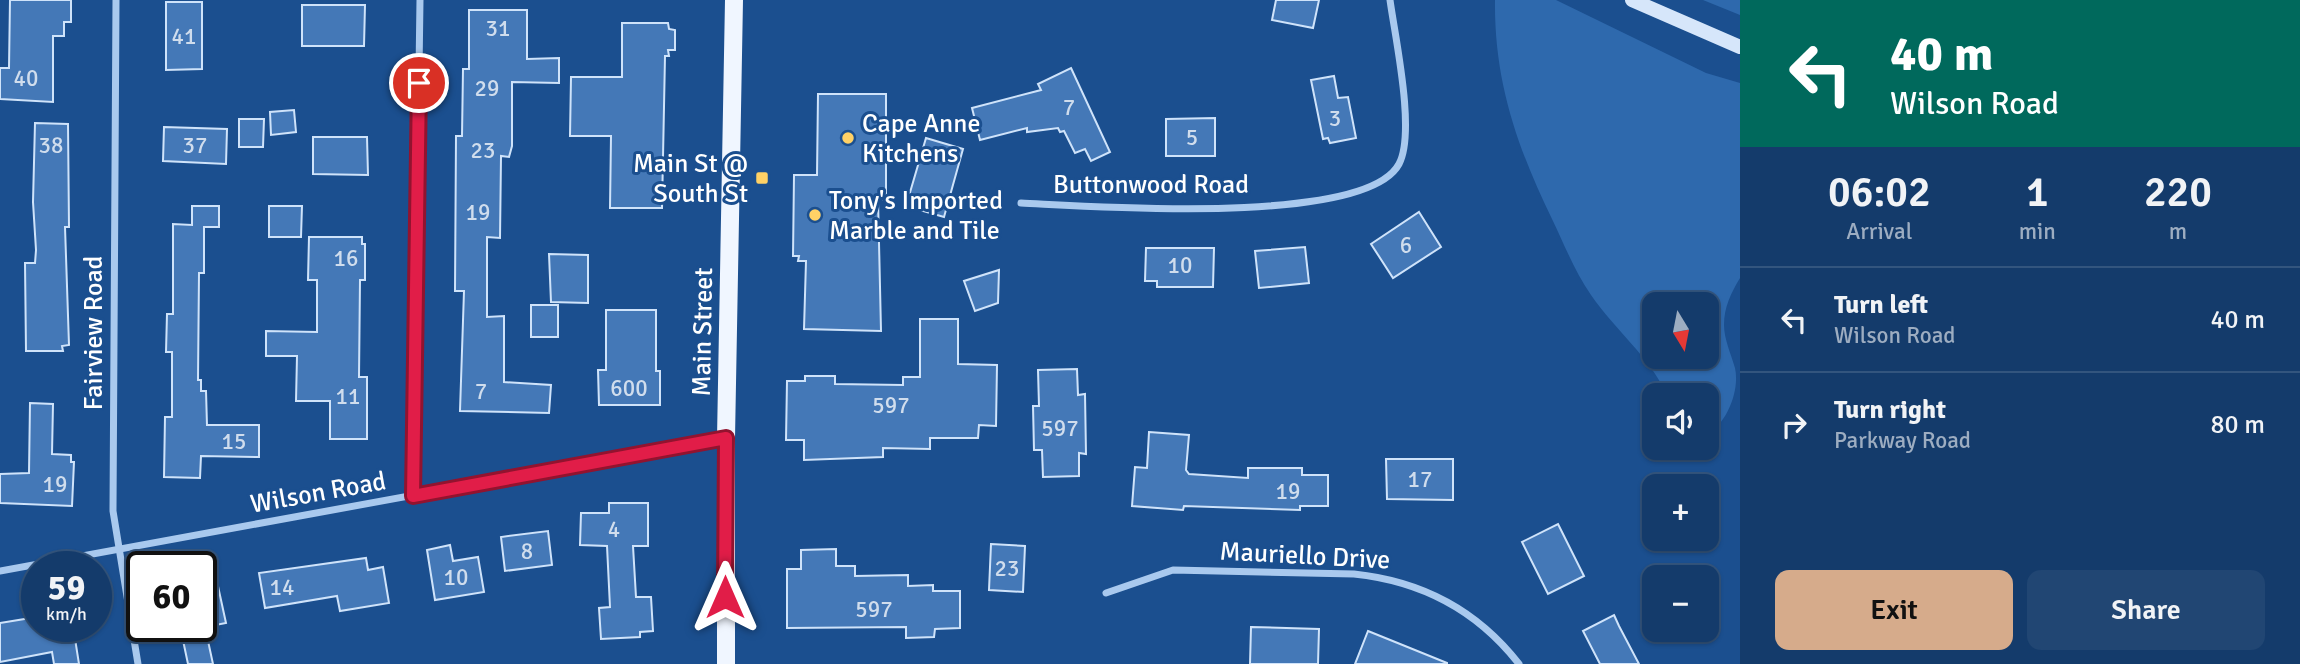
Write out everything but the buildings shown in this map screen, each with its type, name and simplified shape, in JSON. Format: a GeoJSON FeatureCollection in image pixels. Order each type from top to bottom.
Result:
{"type":"FeatureCollection","features":[{"type":"Feature","properties":{"kind":"main road","name":"Main Street"},"geometry":{"type":"LineString","coordinates":[[726,664],[726,438],[734,0]]}},
{"type":"Feature","properties":{"kind":"main road"},"geometry":{"type":"LineString","coordinates":[[1632,0],[1740,47]]}},
{"type":"Feature","properties":{"kind":"street","name":"Fairview Road"},"geometry":{"type":"LineString","coordinates":[[116,0],[113,511],[117,549],[138,664]]}},
{"type":"Feature","properties":{"kind":"street"},"geometry":{"type":"LineString","coordinates":[[413,496],[420,0]]}},
{"type":"Feature","properties":{"kind":"street","name":"Buttonwood Road"},"geometry":{"type":"LineString","coordinates":[[1021,203],[1168,209],[1234,208],[1335,196],[1364,190],[1382,182],[1400,162],[1405,140],[1399,64],[1390,0]]}},
{"type":"Feature","properties":{"kind":"street","name":"Wilson Road"},"geometry":{"type":"LineString","coordinates":[[0,571],[726,438]]}},
{"type":"Feature","properties":{"kind":"street","name":"Mauriello Drive"},"geometry":{"type":"LineString","coordinates":[[1106,593],[1173,570],[1343,573],[1384,577],[1406,582],[1455,605],[1490,633],[1519,664]]}},
{"type":"Feature","properties":{"kind":"shaded area"},"geometry":{"type":"Polygon","coordinates":[[[1495,0],[1556,0],[1706,73],[1740,83],[1740,278],[1729,300],[1724,325],[1735,368],[1736,386],[1726,415],[1719,424],[1719,383],[1661,383],[1652,369],[1719,369],[1719,292],[1642,292],[1642,356],[1591,295],[1539,192],[1510,113],[1499,58],[1495,0]]]}},
{"type":"Feature","properties":{"kind":"shaded area"},"geometry":{"type":"Polygon","coordinates":[[[1703,0],[1740,0],[1740,15],[1703,0]]]}},
{"type":"Feature","properties":{"kind":"place","name":"Cape Anne Kitchens"},"geometry":{"type":"Point","coordinates":[848,138]}},
{"type":"Feature","properties":{"kind":"place","name":"Main St @ South St"},"geometry":{"type":"Point","coordinates":[762,178]}},
{"type":"Feature","properties":{"kind":"place","name":"Tony's Imported Marble and Tile"},"geometry":{"type":"Point","coordinates":[815,215]}},
{"type":"Feature","properties":{"kind":"route"},"geometry":{"type":"LineString","coordinates":[[419,83],[413,496],[726,438],[725,597]]}}]}
